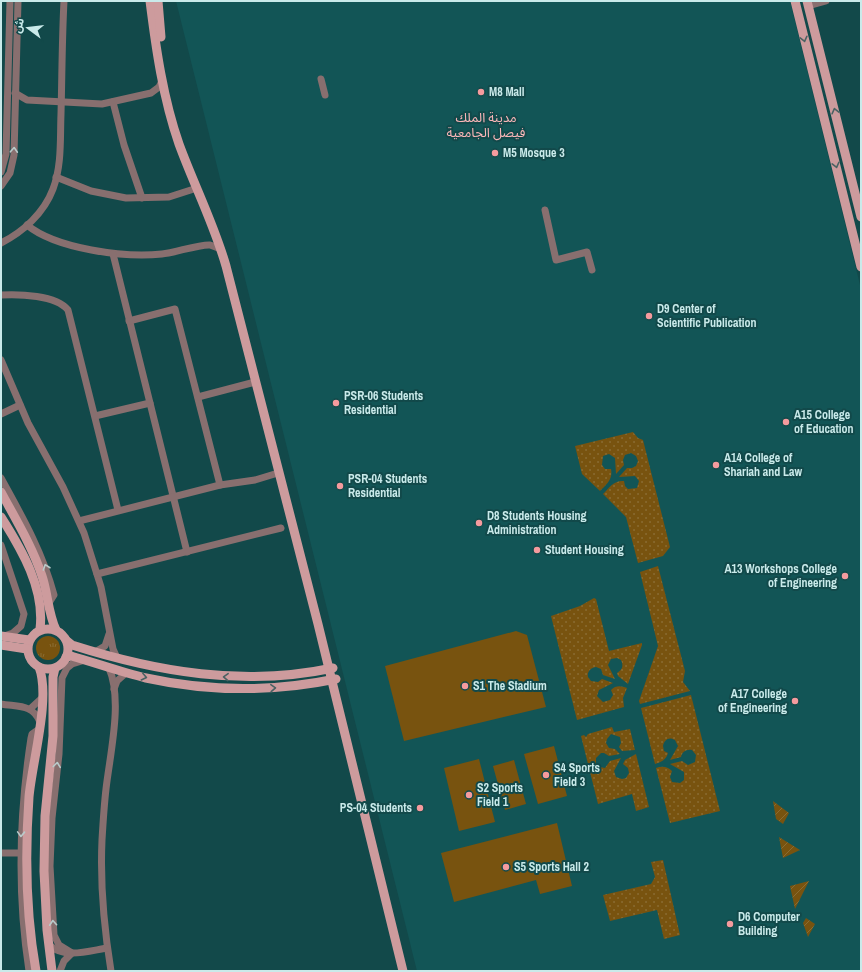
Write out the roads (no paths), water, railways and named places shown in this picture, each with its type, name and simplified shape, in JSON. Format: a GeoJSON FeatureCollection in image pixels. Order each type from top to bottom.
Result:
{"type":"FeatureCollection","features":[{"type":"Feature","properties":{"kind":"main road"},"geometry":{"type":"LineString","coordinates":[[150,1],[166,98],[179,143],[221,249],[278,473],[334,680],[409,971]]}},
{"type":"Feature","properties":{"kind":"main road"},"geometry":{"type":"LineString","coordinates":[[158,1],[162,47],[174,104],[185,141],[224,239],[232,264],[331,669]]}},
{"type":"Feature","properties":{"kind":"main road"},"geometry":{"type":"LineString","coordinates":[[795,1],[861,267]]}},
{"type":"Feature","properties":{"kind":"main road"},"geometry":{"type":"LineString","coordinates":[[808,3],[861,217]]}},
{"type":"Feature","properties":{"kind":"main road"},"geometry":{"type":"LineString","coordinates":[[1,492],[35,558],[49,603],[51,620],[56,630]]}},
{"type":"Feature","properties":{"kind":"main road"},"geometry":{"type":"LineString","coordinates":[[1,517],[21,550],[34,582],[41,620],[40,629]]}},
{"type":"Feature","properties":{"kind":"main road"},"geometry":{"type":"LineString","coordinates":[[67,641],[68,649],[66,657],[62,663],[55,668],[47,669],[39,667],[30,660],[28,645],[34,634],[40,629],[48,628],[56,630],[62,634],[72,645],[117,658],[174,671],[224,677],[274,676],[331,669]]}},
{"type":"Feature","properties":{"kind":"main road"},"geometry":{"type":"LineString","coordinates":[[2,639],[28,645]]}},
{"type":"Feature","properties":{"kind":"main road"},"geometry":{"type":"LineString","coordinates":[[66,657],[85,660],[126,673],[184,685],[229,689],[288,687],[334,680]]}},
{"type":"Feature","properties":{"kind":"main road"},"geometry":{"type":"LineString","coordinates":[[36,971],[29,910],[28,842],[29,798],[43,697],[43,677],[39,667]]}},
{"type":"Feature","properties":{"kind":"main road"},"geometry":{"type":"LineString","coordinates":[[54,970],[48,945],[44,871],[44,836],[52,749],[53,677],[55,668]]}},
{"type":"Feature","properties":{"kind":"main road"},"geometry":{"type":"LineString","coordinates":[[334,680],[403,971]]}},
{"type":"Feature","properties":{"kind":"street"},"geometry":{"type":"LineString","coordinates":[[1,172],[6,154],[10,1]]}},
{"type":"Feature","properties":{"kind":"street"},"geometry":{"type":"LineString","coordinates":[[1,186],[10,173],[12,164],[18,1]]}},
{"type":"Feature","properties":{"kind":"street"},"geometry":{"type":"LineString","coordinates":[[1,243],[15,235],[27,225],[45,204],[53,188],[56,177],[60,152],[64,1]]}},
{"type":"Feature","properties":{"kind":"street"},"geometry":{"type":"LineString","coordinates":[[808,3],[826,1]]}},
{"type":"Feature","properties":{"kind":"street"},"geometry":{"type":"LineString","coordinates":[[321,79],[325,95]]}},
{"type":"Feature","properties":{"kind":"street"},"geometry":{"type":"LineString","coordinates":[[15,93],[27,100],[61,103],[113,102],[151,93],[159,87],[162,81]]}},
{"type":"Feature","properties":{"kind":"street"},"geometry":{"type":"LineString","coordinates":[[151,93],[166,98]]}},
{"type":"Feature","properties":{"kind":"street"},"geometry":{"type":"LineString","coordinates":[[15,108],[27,100]]}},
{"type":"Feature","properties":{"kind":"street"},"geometry":{"type":"LineString","coordinates":[[113,102],[124,145],[142,198]]}},
{"type":"Feature","properties":{"kind":"street"},"geometry":{"type":"LineString","coordinates":[[56,177],[91,191],[126,198],[169,197],[197,188]]}},
{"type":"Feature","properties":{"kind":"street"},"geometry":{"type":"LineString","coordinates":[[545,210],[556,260],[588,252],[592,270]]}},
{"type":"Feature","properties":{"kind":"street"},"geometry":{"type":"LineString","coordinates":[[27,225],[45,235],[74,246],[113,254],[160,254],[208,245],[221,249]]}},
{"type":"Feature","properties":{"kind":"street"},"geometry":{"type":"LineString","coordinates":[[208,245],[215,232]]}},
{"type":"Feature","properties":{"kind":"street"},"geometry":{"type":"LineString","coordinates":[[113,254],[187,552]]}},
{"type":"Feature","properties":{"kind":"street"},"geometry":{"type":"LineString","coordinates":[[1,295],[21,294],[42,298],[62,304],[68,310],[118,510]]}},
{"type":"Feature","properties":{"kind":"street"},"geometry":{"type":"LineString","coordinates":[[129,321],[175,309],[220,485]]}},
{"type":"Feature","properties":{"kind":"street"},"geometry":{"type":"LineString","coordinates":[[1,360],[34,434],[64,487],[79,521],[97,574],[109,630],[108,645],[117,658]]}},
{"type":"Feature","properties":{"kind":"street"},"geometry":{"type":"LineString","coordinates":[[198,397],[255,382]]}},
{"type":"Feature","properties":{"kind":"street"},"geometry":{"type":"LineString","coordinates":[[95,416],[113,413],[150,403]]}},
{"type":"Feature","properties":{"kind":"street"},"geometry":{"type":"LineString","coordinates":[[1,414],[20,405]]}},
{"type":"Feature","properties":{"kind":"street"},"geometry":{"type":"LineString","coordinates":[[79,521],[220,485],[255,480],[278,473]]}},
{"type":"Feature","properties":{"kind":"street"},"geometry":{"type":"LineString","coordinates":[[1,478],[37,544],[44,561],[54,595],[49,603]]}},
{"type":"Feature","properties":{"kind":"street"},"geometry":{"type":"LineString","coordinates":[[97,574],[281,528]]}},
{"type":"Feature","properties":{"kind":"street"},"geometry":{"type":"LineString","coordinates":[[1,545],[24,614],[21,626],[13,633],[2,639]]}},
{"type":"Feature","properties":{"kind":"street"},"geometry":{"type":"LineString","coordinates":[[95,652],[108,645]]}},
{"type":"Feature","properties":{"kind":"street"},"geometry":{"type":"LineString","coordinates":[[70,953],[59,945],[54,935],[50,866],[52,818],[59,743],[62,678],[67,668],[72,664],[85,660]]}},
{"type":"Feature","properties":{"kind":"street"},"geometry":{"type":"LineString","coordinates":[[109,668],[114,689],[113,729],[102,840],[102,887],[107,948],[111,971]]}},
{"type":"Feature","properties":{"kind":"street"},"geometry":{"type":"LineString","coordinates":[[114,689],[117,681],[126,673]]}},
{"type":"Feature","properties":{"kind":"street"},"geometry":{"type":"LineString","coordinates":[[30,709],[43,697]]}},
{"type":"Feature","properties":{"kind":"street"},"geometry":{"type":"LineString","coordinates":[[1,704],[30,709],[35,712],[39,726],[32,734],[23,802],[21,853],[23,919],[29,971]]}},
{"type":"Feature","properties":{"kind":"street"},"geometry":{"type":"LineString","coordinates":[[1,853],[21,853]]}},
{"type":"Feature","properties":{"kind":"street"},"geometry":{"type":"LineString","coordinates":[[48,945],[58,952],[70,953]]}},
{"type":"Feature","properties":{"kind":"street"},"geometry":{"type":"LineString","coordinates":[[54,970],[59,957],[70,953],[107,948]]}},
{"type":"Feature","properties":{"kind":"place","name":"M8 Mall"},"geometry":{"type":"Point","coordinates":[481,92]}},
{"type":"Feature","properties":{"kind":"place","name":"M5 Mosque 3"},"geometry":{"type":"Point","coordinates":[495,153]}},
{"type":"Feature","properties":{"kind":"place","name":"D9 Center of Scientific Publication"},"geometry":{"type":"Point","coordinates":[649,316]}},
{"type":"Feature","properties":{"kind":"place","name":"PSR-06 Students Residential"},"geometry":{"type":"Point","coordinates":[336,403]}},
{"type":"Feature","properties":{"kind":"place","name":"A15 College of Education"},"geometry":{"type":"Point","coordinates":[786,422]}},
{"type":"Feature","properties":{"kind":"place","name":"A14 College of Shariah and Law"},"geometry":{"type":"Point","coordinates":[716,465]}},
{"type":"Feature","properties":{"kind":"place","name":"PSR-04 Students Residential"},"geometry":{"type":"Point","coordinates":[340,486]}},
{"type":"Feature","properties":{"kind":"place","name":"D8 Students Housing Administration"},"geometry":{"type":"Point","coordinates":[479,523]}},
{"type":"Feature","properties":{"kind":"place","name":"Student Housing"},"geometry":{"type":"Point","coordinates":[537,550]}},
{"type":"Feature","properties":{"kind":"place","name":"A13 Workshops College of Engineering"},"geometry":{"type":"Point","coordinates":[845,576]}},
{"type":"Feature","properties":{"kind":"place","name":"S1 The Stadium"},"geometry":{"type":"Point","coordinates":[465,686]}},
{"type":"Feature","properties":{"kind":"place","name":"A17 College of Engineering"},"geometry":{"type":"Point","coordinates":[795,701]}},
{"type":"Feature","properties":{"kind":"place","name":"S4 Sports Field 3"},"geometry":{"type":"Point","coordinates":[546,775]}},
{"type":"Feature","properties":{"kind":"place","name":"S2 Sports Field 1"},"geometry":{"type":"Point","coordinates":[469,795]}},
{"type":"Feature","properties":{"kind":"place","name":"PS-04 Students"},"geometry":{"type":"Point","coordinates":[420,808]}},
{"type":"Feature","properties":{"kind":"place","name":"S5 Sports Hall 2"},"geometry":{"type":"Point","coordinates":[506,867]}},
{"type":"Feature","properties":{"kind":"place","name":"D6 Computer Building"},"geometry":{"type":"Point","coordinates":[730,924]}},
{"type":"Feature","properties":{"kind":"district","name":"مدينة الملك فيصل الجامعية"},"geometry":{"type":"Point","coordinates":[486,124]}}]}
